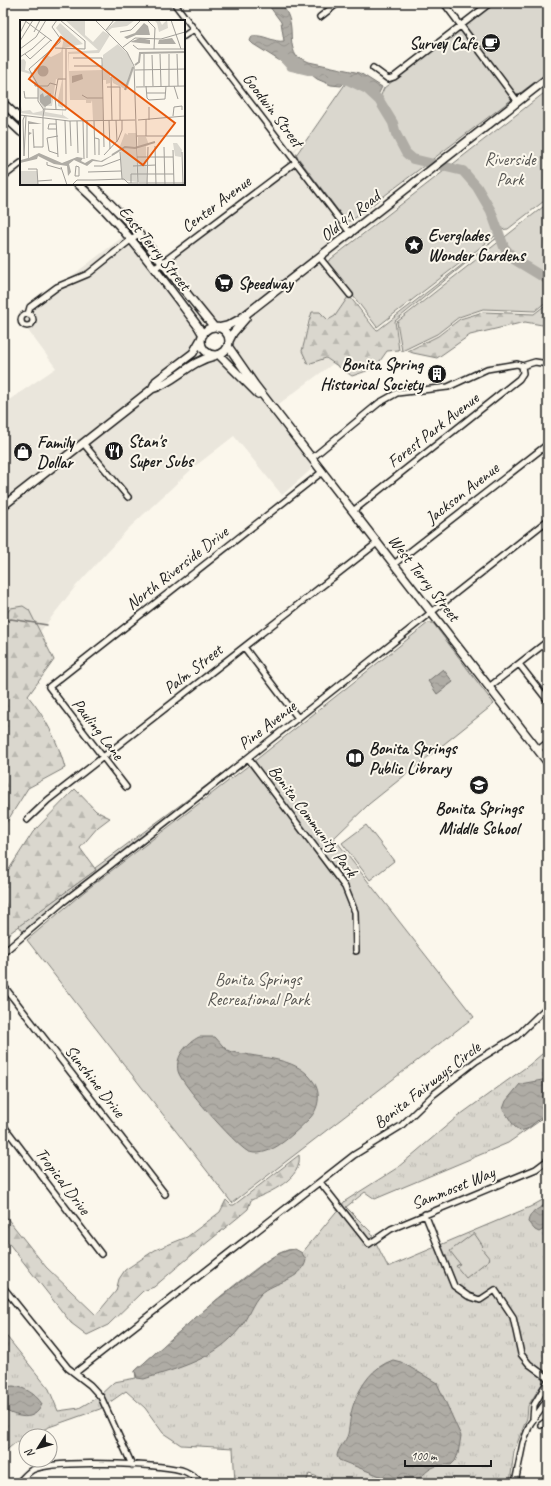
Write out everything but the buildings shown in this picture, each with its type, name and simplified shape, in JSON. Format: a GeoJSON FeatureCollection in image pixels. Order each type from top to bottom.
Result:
{"type":"FeatureCollection","features":[{"type":"Feature","properties":{"kind":"street","name":"Goodwin Street"},"geometry":{"type":"LineString","coordinates":[[174,3],[350,234]]}},
{"type":"Feature","properties":{"kind":"street"},"geometry":{"type":"LineString","coordinates":[[320,17],[338,3]]}},
{"type":"Feature","properties":{"kind":"street"},"geometry":{"type":"LineString","coordinates":[[444,3],[518,102]]}},
{"type":"Feature","properties":{"kind":"street"},"geometry":{"type":"LineString","coordinates":[[372,68],[388,80],[394,77],[490,3]]}},
{"type":"Feature","properties":{"kind":"street"},"geometry":{"type":"LineString","coordinates":[[185,35],[194,29]]}},
{"type":"Feature","properties":{"kind":"street","name":"Old 41 Road"},"geometry":{"type":"LineString","coordinates":[[457,151],[467,140],[548,78]]}},
{"type":"Feature","properties":{"kind":"street","name":"Old 41 Road"},"geometry":{"type":"LineString","coordinates":[[216,328],[227,326],[240,319],[457,151],[470,144],[548,84]]}},
{"type":"Feature","properties":{"kind":"street"},"geometry":{"type":"LineString","coordinates":[[3,103],[20,119]]}},
{"type":"Feature","properties":{"kind":"street"},"geometry":{"type":"LineString","coordinates":[[3,115],[20,131]]}},
{"type":"Feature","properties":{"kind":"street","name":"Center Avenue"},"geometry":{"type":"LineString","coordinates":[[154,270],[296,162]]}},
{"type":"Feature","properties":{"kind":"street"},"geometry":{"type":"LineString","coordinates":[[3,177],[20,164]]}},
{"type":"Feature","properties":{"kind":"street","name":"East Terry Street"},"geometry":{"type":"LineString","coordinates":[[79,185],[101,205],[131,240],[197,325],[202,337]]}},
{"type":"Feature","properties":{"kind":"street","name":"East Terry Street"},"geometry":{"type":"LineString","coordinates":[[93,185],[138,234],[216,328]]}},
{"type":"Feature","properties":{"kind":"street"},"geometry":{"type":"LineString","coordinates":[[28,314],[30,307],[57,287],[63,283],[88,274],[138,234]]}},
{"type":"Feature","properties":{"kind":"street"},"geometry":{"type":"LineString","coordinates":[[320,258],[350,295]]}},
{"type":"Feature","properties":{"kind":"street","name":"Old 41 Road"},"geometry":{"type":"LineString","coordinates":[[229,344],[233,334],[260,304]]}},
{"type":"Feature","properties":{"kind":"street"},"geometry":{"type":"LineString","coordinates":[[3,506],[152,389],[162,386],[203,358],[223,353],[229,344],[226,333],[216,328],[205,331],[193,353],[156,381],[152,389]]}},
{"type":"Feature","properties":{"kind":"street"},"geometry":{"type":"LineString","coordinates":[[202,337],[203,348],[210,354],[216,355]]}},
{"type":"Feature","properties":{"kind":"street","name":"West Terry Street"},"geometry":{"type":"LineString","coordinates":[[229,344],[239,364],[548,763]]}},
{"type":"Feature","properties":{"kind":"street","name":"West Terry Street"},"geometry":{"type":"LineString","coordinates":[[216,355],[276,412]]}},
{"type":"Feature","properties":{"kind":"street"},"geometry":{"type":"LineString","coordinates":[[312,458],[390,396],[403,392],[448,387],[487,369],[517,364],[522,366],[535,362],[548,364]]}},
{"type":"Feature","properties":{"kind":"street","name":"Forest Park Avenue"},"geometry":{"type":"LineString","coordinates":[[353,511],[514,383],[523,373],[522,366]]}},
{"type":"Feature","properties":{"kind":"street"},"geometry":{"type":"LineString","coordinates":[[83,442],[128,497]]}},
{"type":"Feature","properties":{"kind":"street","name":"Jackson Avenue"},"geometry":{"type":"LineString","coordinates":[[394,564],[548,444]]}},
{"type":"Feature","properties":{"kind":"street","name":"North Riverside Drive"},"geometry":{"type":"LineString","coordinates":[[48,687],[322,472]]}},
{"type":"Feature","properties":{"kind":"street","name":"Pine Avenue"},"geometry":{"type":"LineString","coordinates":[[3,953],[63,902],[248,758],[548,520]]}},
{"type":"Feature","properties":{"kind":"street","name":"Palm Street"},"geometry":{"type":"LineString","coordinates":[[27,820],[48,800],[378,543]]}},
{"type":"Feature","properties":{"kind":"street"},"geometry":{"type":"LineString","coordinates":[[489,687],[548,641]]}},
{"type":"Feature","properties":{"kind":"street"},"geometry":{"type":"LineString","coordinates":[[244,647],[298,718]]}},
{"type":"Feature","properties":{"kind":"street"},"geometry":{"type":"LineString","coordinates":[[519,664],[548,700]]}},
{"type":"Feature","properties":{"kind":"street","name":"Pauling Lane"},"geometry":{"type":"LineString","coordinates":[[48,687],[126,788]]}},
{"type":"Feature","properties":{"kind":"street"},"geometry":{"type":"LineString","coordinates":[[538,750],[548,742]]}},
{"type":"Feature","properties":{"kind":"street","name":"Bonita Community Park"},"geometry":{"type":"LineString","coordinates":[[248,758],[345,887],[355,912],[356,950]]}},
{"type":"Feature","properties":{"kind":"street","name":"Sunshine Drive"},"geometry":{"type":"LineString","coordinates":[[3,985],[165,1194]]}},
{"type":"Feature","properties":{"kind":"street","name":"Bonita Fairways Circle"},"geometry":{"type":"LineString","coordinates":[[75,1373],[354,1155],[401,1126],[432,1095],[476,1062],[517,1036],[548,1006]]}},
{"type":"Feature","properties":{"kind":"street","name":"Tropical Drive"},"geometry":{"type":"LineString","coordinates":[[3,1126],[101,1254]]}},
{"type":"Feature","properties":{"kind":"street","name":"Sammoset Way"},"geometry":{"type":"LineString","coordinates":[[320,1182],[369,1244],[385,1232],[425,1214],[536,1169],[548,1160]]}},
{"type":"Feature","properties":{"kind":"street"},"geometry":{"type":"LineString","coordinates":[[425,1214],[454,1286],[468,1296],[480,1300],[495,1290],[513,1317],[521,1354],[529,1364],[548,1378]]}},
{"type":"Feature","properties":{"kind":"street"},"geometry":{"type":"LineString","coordinates":[[3,1287],[68,1368],[90,1385],[101,1397],[132,1465]]}},
{"type":"Feature","properties":{"kind":"street"},"geometry":{"type":"LineString","coordinates":[[515,1483],[523,1443],[533,1418],[534,1405],[548,1382]]}},
{"type":"Feature","properties":{"kind":"street"},"geometry":{"type":"LineString","coordinates":[[533,1418],[541,1410],[548,1399]]}},
{"type":"Feature","properties":{"kind":"street"},"geometry":{"type":"LineString","coordinates":[[541,1425],[548,1420]]}},
{"type":"Feature","properties":{"kind":"street"},"geometry":{"type":"LineString","coordinates":[[18,1483],[31,1470],[54,1464],[132,1465],[182,1470],[195,1477],[202,1483]]}},
{"type":"Feature","properties":{"kind":"shaded area"},"geometry":{"type":"Polygon","coordinates":[[[300,144],[293,155],[345,224],[353,223],[431,165],[434,165],[238,317],[226,323],[215,324],[165,262],[294,158],[290,153],[300,144]]]}},
{"type":"Feature","properties":{"kind":"shaded area"},"geometry":{"type":"Polygon","coordinates":[[[405,195],[404,200],[325,261],[347,293],[348,297],[335,316],[327,320],[320,312],[307,323],[306,336],[302,351],[326,358],[334,363],[276,406],[242,362],[232,346],[236,335],[262,306],[405,195]]]}},
{"type":"Feature","properties":{"kind":"shaded area"},"geometry":{"type":"Polygon","coordinates":[[[124,236],[195,327],[199,336],[198,339],[190,351],[148,388],[3,502],[3,399],[6,402],[56,368],[18,317],[124,236]]]}},
{"type":"Feature","properties":{"kind":"shaded area"},"geometry":{"type":"Polygon","coordinates":[[[217,359],[274,414],[314,467],[282,495],[234,436],[194,467],[128,529],[75,587],[40,632],[37,627],[11,608],[3,617],[3,509],[152,393],[164,388],[204,361],[217,359]]]}},
{"type":"Feature","properties":{"kind":"green space"},"geometry":{"type":"Polygon","coordinates":[[[493,3],[548,3],[548,72],[351,221],[346,221],[296,155],[348,80],[367,89],[379,100],[384,88],[493,3]]]}},
{"type":"Feature","properties":{"kind":"green space","name":"Riverside Park"},"geometry":{"type":"Polygon","coordinates":[[[548,90],[548,198],[508,229],[498,230],[499,233],[377,327],[327,262],[548,90]]]}},
{"type":"Feature","properties":{"kind":"green space"},"geometry":{"type":"Polygon","coordinates":[[[548,203],[548,300],[535,311],[483,309],[459,317],[437,334],[402,351],[397,322],[548,203]]]}},
{"type":"Feature","properties":{"kind":"green space"},"geometry":{"type":"Polygon","coordinates":[[[498,237],[395,321],[399,350],[387,351],[375,368],[352,376],[326,358],[308,364],[302,351],[312,312],[320,312],[328,320],[335,316],[348,297],[347,293],[375,329],[378,330],[498,237]]]}},
{"type":"Feature","properties":{"kind":"green space"},"geometry":{"type":"Polygon","coordinates":[[[548,303],[548,326],[525,322],[470,335],[437,358],[408,351],[438,336],[460,319],[483,312],[534,314],[548,303]]]}},
{"type":"Feature","properties":{"kind":"green space"},"geometry":{"type":"Polygon","coordinates":[[[23,606],[29,610],[54,660],[28,696],[40,712],[50,730],[59,748],[65,768],[28,788],[3,828],[3,617],[11,608],[23,606]]]}},
{"type":"Feature","properties":{"kind":"green space","name":"Bonita Springs Recreational Park"},"geometry":{"type":"Polygon","coordinates":[[[428,623],[433,623],[494,704],[369,804],[334,838],[474,1017],[232,1203],[27,940],[85,891],[257,759],[428,623]]]}},
{"type":"Feature","properties":{"kind":"green space"},"geometry":{"type":"Polygon","coordinates":[[[249,754],[253,759],[83,889],[27,937],[19,926],[96,870],[95,868],[249,754]]]}},
{"type":"Feature","properties":{"kind":"green space"},"geometry":{"type":"Polygon","coordinates":[[[75,789],[96,811],[110,818],[98,827],[80,848],[96,870],[3,938],[3,871],[6,874],[33,832],[75,789]]]}},
{"type":"Feature","properties":{"kind":"green space"},"geometry":{"type":"Polygon","coordinates":[[[366,825],[394,861],[370,880],[342,843],[366,825]]]}},
{"type":"Feature","properties":{"kind":"green space"},"geometry":{"type":"Polygon","coordinates":[[[548,1049],[548,1112],[538,1122],[508,1143],[375,1199],[365,1192],[346,1207],[370,1231],[388,1267],[530,1207],[548,1197],[548,1374],[528,1406],[527,1418],[514,1451],[510,1483],[336,1483],[309,1474],[306,1483],[235,1483],[233,1448],[181,1445],[163,1433],[145,1408],[126,1391],[100,1409],[47,1428],[18,1428],[18,1442],[3,1453],[3,1332],[49,1389],[58,1411],[79,1408],[98,1397],[114,1382],[136,1378],[135,1371],[191,1321],[234,1285],[266,1261],[287,1250],[294,1250],[302,1253],[345,1201],[397,1168],[457,1117],[529,1065],[548,1049]]]}},
{"type":"Feature","properties":{"kind":"green space"},"geometry":{"type":"Polygon","coordinates":[[[299,1155],[299,1164],[296,1171],[283,1184],[251,1200],[248,1209],[154,1287],[143,1291],[108,1325],[87,1335],[71,1323],[3,1236],[3,1213],[46,1267],[96,1315],[116,1291],[119,1279],[125,1270],[155,1250],[187,1237],[220,1212],[226,1200],[231,1205],[234,1205],[299,1155]]]}},
{"type":"Feature","properties":{"kind":"green space"},"geometry":{"type":"Polygon","coordinates":[[[474,1233],[483,1246],[481,1248],[490,1259],[466,1278],[456,1266],[460,1264],[450,1251],[474,1233]]]}},
{"type":"Feature","properties":{"kind":"water"},"geometry":{"type":"Polygon","coordinates":[[[267,3],[281,3],[286,11],[291,25],[292,43],[296,56],[309,62],[360,73],[382,87],[378,95],[368,87],[349,78],[341,86],[331,85],[317,79],[303,68],[285,64],[253,44],[250,41],[252,36],[261,36],[276,41],[284,41],[281,22],[267,3]]]}},
{"type":"Feature","properties":{"kind":"water"},"geometry":{"type":"Polygon","coordinates":[[[443,669],[453,682],[437,694],[428,681],[443,669]]]}},
{"type":"Feature","properties":{"kind":"water"},"geometry":{"type":"Polygon","coordinates":[[[199,1037],[215,1037],[229,1051],[282,1061],[299,1068],[313,1081],[318,1091],[317,1106],[312,1116],[291,1136],[270,1150],[254,1153],[247,1151],[231,1137],[209,1113],[188,1088],[178,1071],[178,1060],[180,1055],[186,1046],[199,1037]]]}},
{"type":"Feature","properties":{"kind":"water"},"geometry":{"type":"Polygon","coordinates":[[[548,1079],[548,1112],[527,1129],[520,1131],[514,1126],[503,1109],[506,1101],[520,1084],[548,1079]]]}},
{"type":"Feature","properties":{"kind":"water"},"geometry":{"type":"Polygon","coordinates":[[[548,1203],[548,1227],[539,1232],[535,1230],[528,1222],[530,1216],[535,1211],[548,1203]]]}},
{"type":"Feature","properties":{"kind":"water"},"geometry":{"type":"Polygon","coordinates":[[[295,1249],[302,1253],[306,1260],[303,1267],[293,1277],[273,1286],[261,1294],[240,1328],[220,1348],[196,1361],[170,1371],[144,1379],[137,1378],[135,1371],[219,1298],[270,1259],[288,1250],[295,1249]]]}},
{"type":"Feature","properties":{"kind":"water"},"geometry":{"type":"Polygon","coordinates":[[[393,1360],[401,1362],[437,1383],[461,1436],[458,1454],[455,1461],[451,1465],[437,1466],[412,1483],[398,1483],[339,1460],[337,1456],[347,1437],[353,1407],[365,1382],[374,1371],[393,1360]]]}},
{"type":"Feature","properties":{"kind":"water"},"geometry":{"type":"Polygon","coordinates":[[[13,1386],[29,1392],[39,1400],[42,1404],[35,1414],[25,1417],[3,1409],[3,1387],[13,1386]]]}},
{"type":"Feature","properties":{"kind":"waterway"},"geometry":{"type":"LineString","coordinates":[[282,56],[291,66],[316,72]]}},
{"type":"Feature","properties":{"kind":"waterway"},"geometry":{"type":"LineString","coordinates":[[334,76],[348,80],[367,89],[379,100],[393,123],[396,134],[406,153],[413,159],[463,171],[477,187],[491,211],[504,247],[515,260],[548,280]]}},
{"type":"Feature","properties":{"kind":"waterway"},"geometry":{"type":"LineString","coordinates":[[3,621],[11,619],[47,625]]}},
{"type":"Feature","properties":{"kind":"place","name":"Survey Cafe"},"geometry":{"type":"Point","coordinates":[491,43]}},
{"type":"Feature","properties":{"kind":"place","name":"Everglades Wonder Gardens"},"geometry":{"type":"Point","coordinates":[414,245]}},
{"type":"Feature","properties":{"kind":"place","name":"Speedway"},"geometry":{"type":"Point","coordinates":[224,283]}},
{"type":"Feature","properties":{"kind":"place","name":"Bonita Spring Historical Society"},"geometry":{"type":"Point","coordinates":[437,374]}},
{"type":"Feature","properties":{"kind":"place","name":"Stan's Super Subs"},"geometry":{"type":"Point","coordinates":[114,451]}},
{"type":"Feature","properties":{"kind":"place","name":"Family Dollar"},"geometry":{"type":"Point","coordinates":[23,452]}},
{"type":"Feature","properties":{"kind":"place","name":"Bonita Springs Public Library"},"geometry":{"type":"Point","coordinates":[355,758]}},
{"type":"Feature","properties":{"kind":"place","name":"Bonita Springs Middle School"},"geometry":{"type":"Point","coordinates":[479,785]}}]}
